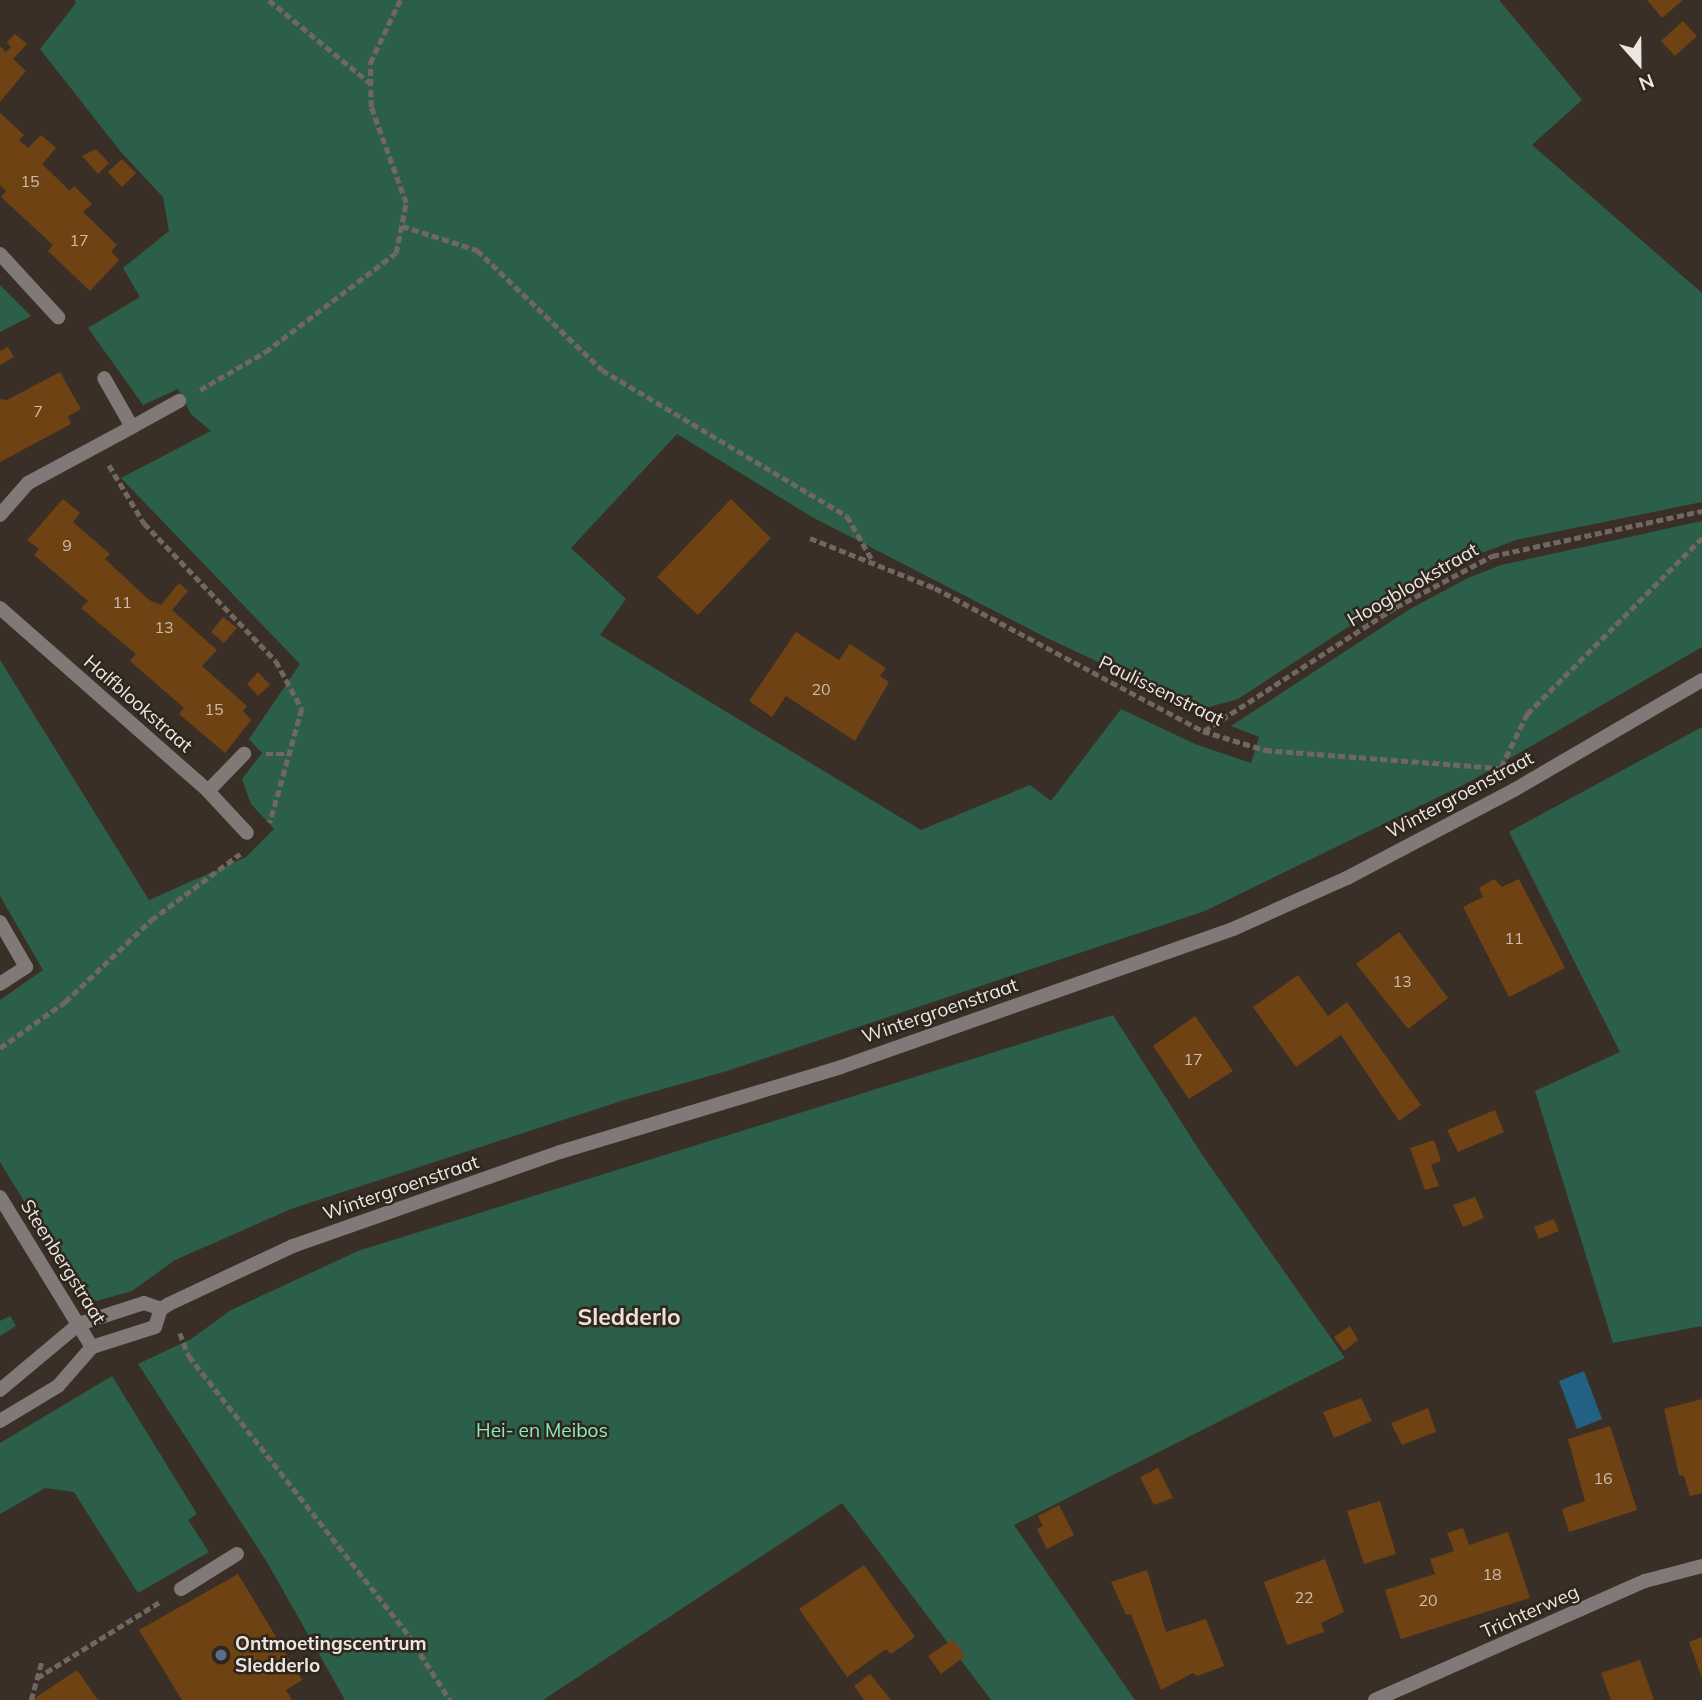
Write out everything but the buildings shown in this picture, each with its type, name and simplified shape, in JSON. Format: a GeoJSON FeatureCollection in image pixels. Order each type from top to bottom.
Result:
{"type":"FeatureCollection","features":[{"type":"Feature","properties":{"kind":"street"},"geometry":{"type":"LineString","coordinates":[[0,254],[58,317]]}},
{"type":"Feature","properties":{"kind":"street"},"geometry":{"type":"LineString","coordinates":[[104,378],[131,427]]}},
{"type":"Feature","properties":{"kind":"street"},"geometry":{"type":"LineString","coordinates":[[0,515],[27,483],[178,401]]}},
{"type":"Feature","properties":{"kind":"street","name":"Halfblookstraat"},"geometry":{"type":"LineString","coordinates":[[0,608],[208,790],[247,833]]}},
{"type":"Feature","properties":{"kind":"street","name":"Wintergroenstraat"},"geometry":{"type":"LineString","coordinates":[[0,1390],[79,1324],[144,1303],[165,1307],[331,1233],[561,1152],[841,1067],[1233,929],[1347,878],[1514,790],[1702,680]]}},
{"type":"Feature","properties":{"kind":"street"},"geometry":{"type":"LineString","coordinates":[[208,790],[251,754]]}},
{"type":"Feature","properties":{"kind":"street"},"geometry":{"type":"LineString","coordinates":[[0,922],[26,967],[0,984]]}},
{"type":"Feature","properties":{"kind":"street","name":"Steenbergstraat"},"geometry":{"type":"LineString","coordinates":[[0,1197],[92,1347]]}},
{"type":"Feature","properties":{"kind":"street","name":"Wintergroenstraat"},"geometry":{"type":"LineString","coordinates":[[92,1347],[155,1327],[165,1307]]}},
{"type":"Feature","properties":{"kind":"street"},"geometry":{"type":"LineString","coordinates":[[0,1421],[58,1386],[92,1347]]}},
{"type":"Feature","properties":{"kind":"street"},"geometry":{"type":"LineString","coordinates":[[181,1589],[237,1554]]}},
{"type":"Feature","properties":{"kind":"street","name":"Trichterweg"},"geometry":{"type":"LineString","coordinates":[[1376,1700],[1644,1581],[1702,1566]]}},
{"type":"Feature","properties":{"kind":"path"},"geometry":{"type":"LineString","coordinates":[[269,0],[370,83]]}},
{"type":"Feature","properties":{"kind":"path"},"geometry":{"type":"LineString","coordinates":[[197,391],[265,352],[396,253],[406,202],[371,107],[370,63],[400,0]]}},
{"type":"Feature","properties":{"kind":"path"},"geometry":{"type":"LineString","coordinates":[[401,226],[477,250],[602,370],[847,516],[874,564]]}},
{"type":"Feature","properties":{"kind":"path","name":"Hoogblookstraat"},"geometry":{"type":"LineString","coordinates":[[1203,731],[1396,607],[1492,556],[1702,511]]}},
{"type":"Feature","properties":{"kind":"path","name":"Paulissenstraat"},"geometry":{"type":"LineString","coordinates":[[810,538],[935,588],[1203,731],[1265,750],[1501,767]]}},
{"type":"Feature","properties":{"kind":"path"},"geometry":{"type":"LineString","coordinates":[[1514,790],[1501,767],[1527,714],[1702,538]]}},
{"type":"Feature","properties":{"kind":"path"},"geometry":{"type":"LineString","coordinates":[[251,754],[286,754]]}},
{"type":"Feature","properties":{"kind":"path"},"geometry":{"type":"LineString","coordinates":[[165,1307],[189,1356],[410,1636],[450,1700]]}},
{"type":"Feature","properties":{"kind":"path"},"geometry":{"type":"LineString","coordinates":[[37,1678],[140,1615]]}},
{"type":"Feature","properties":{"kind":"path"},"geometry":{"type":"LineString","coordinates":[[31,1700],[42,1660]]}},
{"type":"Feature","properties":{"kind":"green space"},"geometry":{"type":"Polygon","coordinates":[[[74,0],[1499,0],[1582,100],[1532,145],[1702,293],[1702,502],[1516,540],[1466,559],[1365,616],[1238,699],[1209,707],[1186,703],[1047,638],[812,517],[677,434],[571,548],[626,599],[600,635],[921,830],[1030,785],[1051,801],[1121,709],[1195,744],[1251,763],[1259,737],[1231,726],[1410,609],[1468,578],[1501,565],[1702,521],[1702,647],[1471,781],[1205,911],[727,1071],[624,1100],[291,1209],[175,1260],[132,1291],[96,1301],[78,1289],[0,1162],[0,1000],[43,970],[0,896],[0,660],[149,900],[246,857],[274,829],[251,804],[242,779],[262,753],[249,739],[300,664],[121,478],[211,431],[191,414],[178,389],[143,405],[88,328],[140,297],[123,268],[169,231],[163,197],[121,152],[40,49],[76,3],[74,0]]]}},
{"type":"Feature","properties":{"kind":"green space"},"geometry":{"type":"Polygon","coordinates":[[[0,285],[31,316],[0,332],[0,285]]]}},
{"type":"Feature","properties":{"kind":"green space"},"geometry":{"type":"Polygon","coordinates":[[[1702,727],[1702,1326],[1613,1343],[1535,1091],[1620,1052],[1509,832],[1702,727]]]}},
{"type":"Feature","properties":{"kind":"green space","name":"Hei- en Meibos"},"geometry":{"type":"Polygon","coordinates":[[[1113,1015],[1203,1156],[1345,1358],[1014,1525],[1135,1700],[991,1700],[842,1503],[543,1700],[345,1700],[267,1562],[138,1364],[191,1339],[231,1310],[358,1251],[1113,1015]]]}},
{"type":"Feature","properties":{"kind":"green space"},"geometry":{"type":"Polygon","coordinates":[[[10,1316],[16,1326],[0,1336],[0,1321],[10,1316]]]}},
{"type":"Feature","properties":{"kind":"green space"},"geometry":{"type":"Polygon","coordinates":[[[112,1376],[197,1514],[188,1520],[209,1552],[138,1593],[74,1492],[45,1488],[0,1514],[0,1443],[112,1376]]]}},
{"type":"Feature","properties":{"kind":"water"},"geometry":{"type":"Polygon","coordinates":[[[1584,1371],[1602,1419],[1577,1429],[1559,1381],[1584,1371]]]}},
{"type":"Feature","properties":{"kind":"place","name":"Ontmoetingscentrum Sledderlo"},"geometry":{"type":"Point","coordinates":[221,1655]}},
{"type":"Feature","properties":{"kind":"district","name":"Sledderlo"},"geometry":{"type":"Point","coordinates":[629,1317]}}]}
